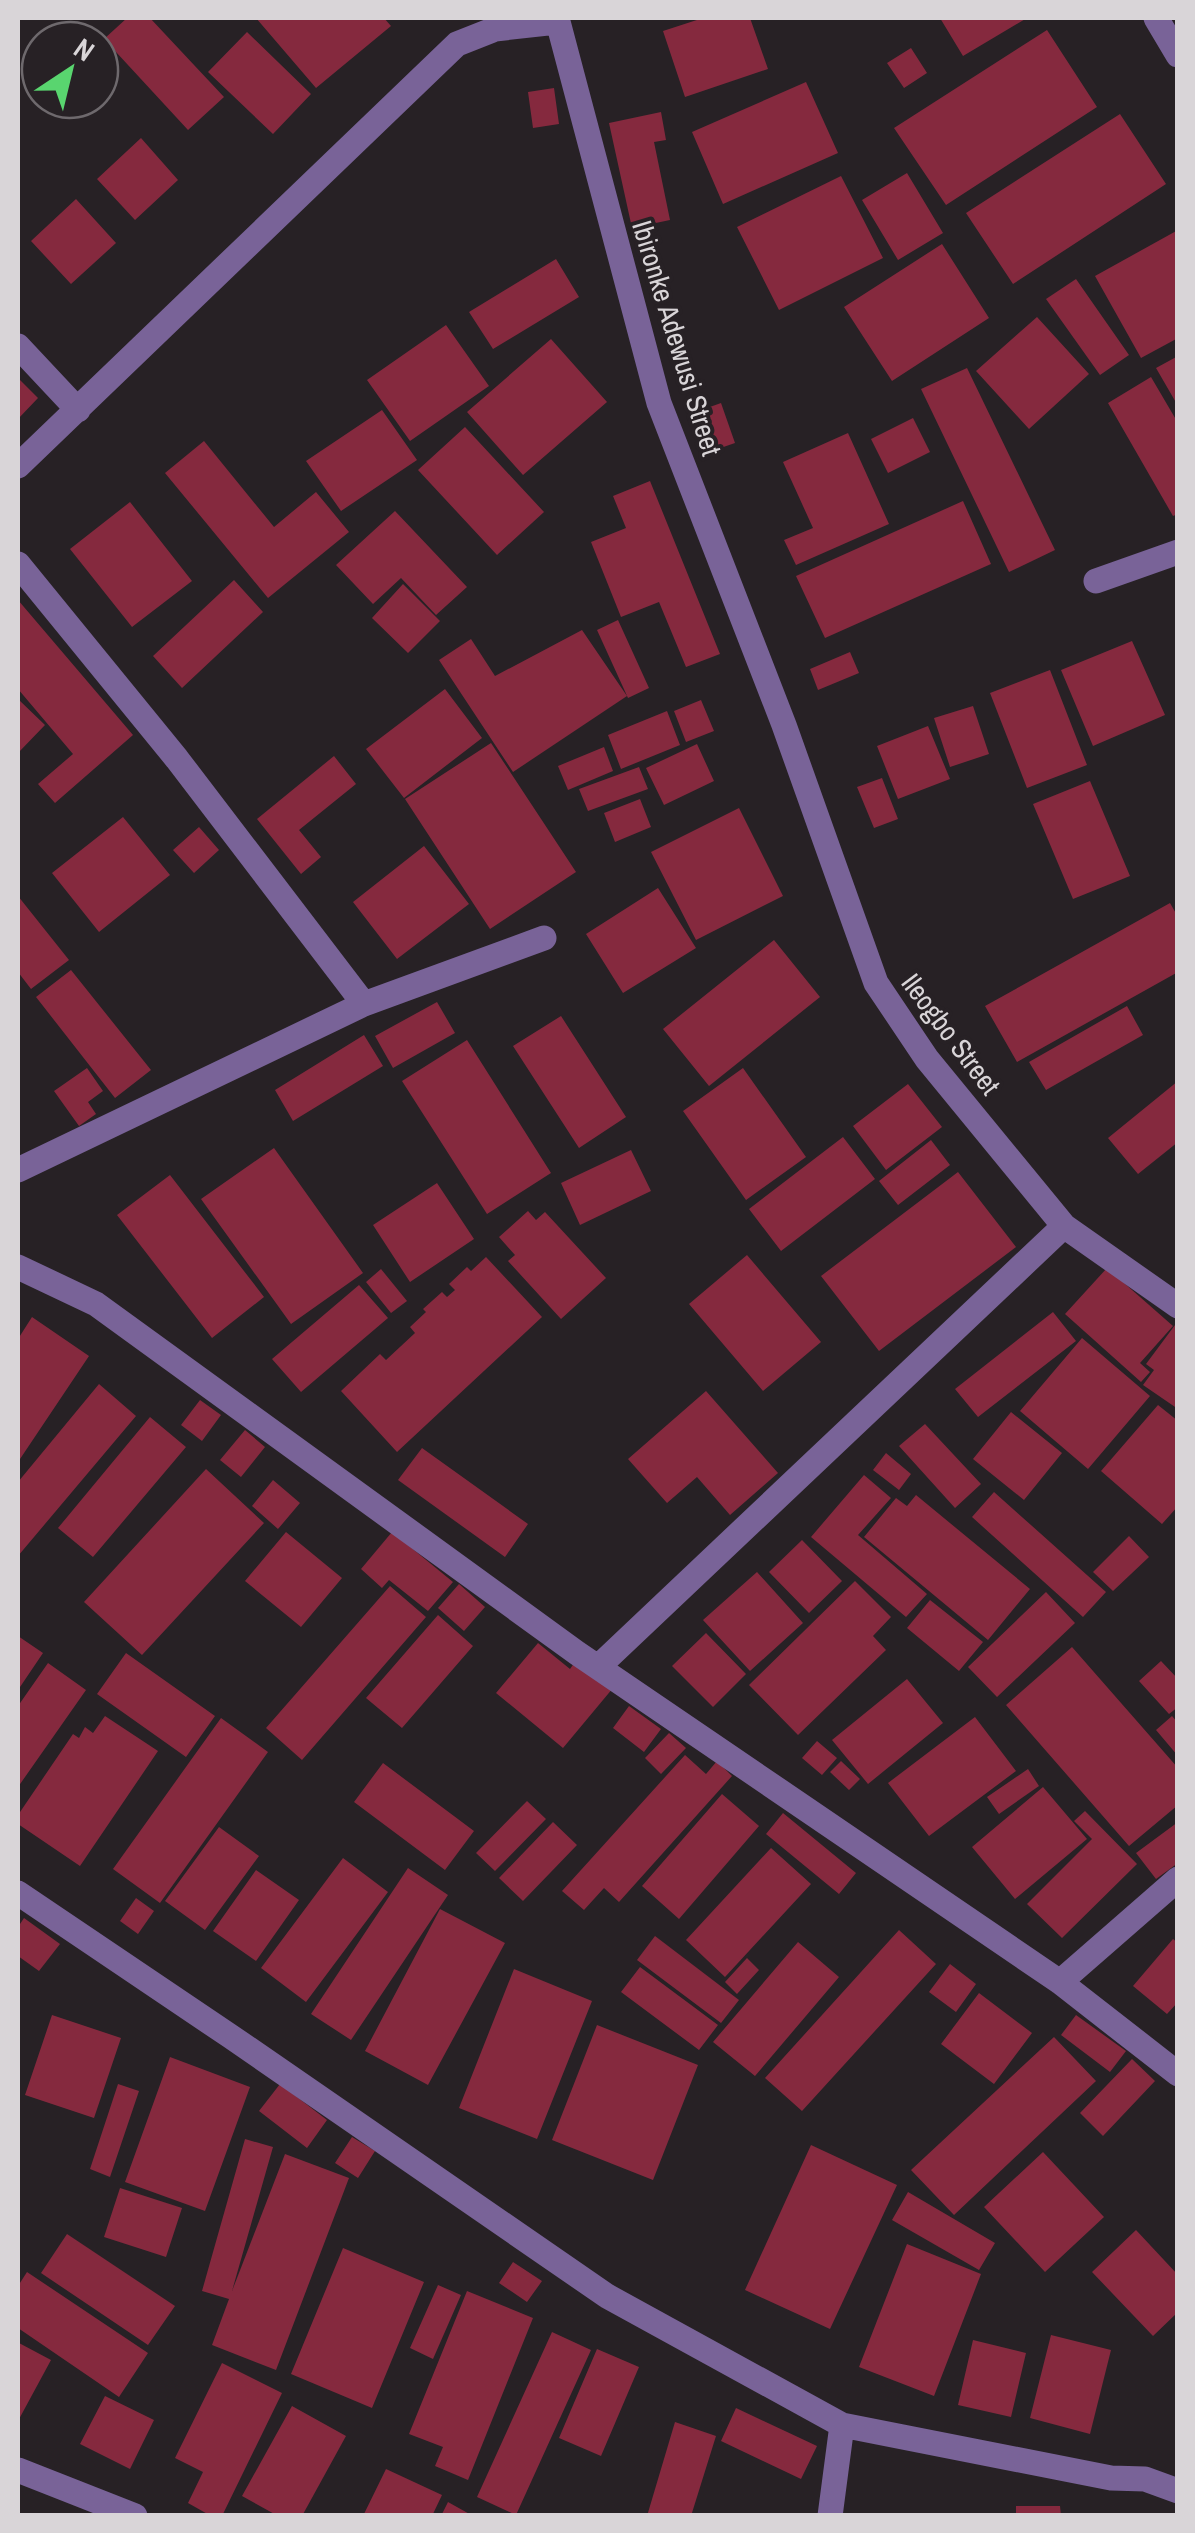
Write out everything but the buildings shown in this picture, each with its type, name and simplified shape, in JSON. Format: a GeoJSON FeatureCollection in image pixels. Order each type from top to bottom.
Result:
{"type":"FeatureCollection","features":[{"type":"Feature","properties":{"kind":"street"},"geometry":{"type":"LineString","coordinates":[[1156,18],[1178,54]]}},
{"type":"Feature","properties":{"kind":"street"},"geometry":{"type":"LineString","coordinates":[[18,466],[457,44],[495,29],[557,20]]}},
{"type":"Feature","properties":{"kind":"street","name":"Ibironke Adewusi Street"},"geometry":{"type":"LineString","coordinates":[[557,20],[659,403],[784,725]]}},
{"type":"Feature","properties":{"kind":"street"},"geometry":{"type":"LineString","coordinates":[[18,346],[78,410]]}},
{"type":"Feature","properties":{"kind":"street"},"geometry":{"type":"LineString","coordinates":[[1096,581],[1178,552]]}},
{"type":"Feature","properties":{"kind":"street"},"geometry":{"type":"LineString","coordinates":[[18,564],[177,759],[364,1004]]}},
{"type":"Feature","properties":{"kind":"street","name":"Ileogbo Street"},"geometry":{"type":"LineString","coordinates":[[784,725],[876,984],[927,1059],[1064,1226],[1178,1306]]}},
{"type":"Feature","properties":{"kind":"street"},"geometry":{"type":"LineString","coordinates":[[18,1170],[364,1004],[544,938]]}},
{"type":"Feature","properties":{"kind":"street"},"geometry":{"type":"LineString","coordinates":[[598,1667],[1064,1226]]}},
{"type":"Feature","properties":{"kind":"street"},"geometry":{"type":"LineString","coordinates":[[18,1267],[96,1304],[598,1667],[1060,1982],[1178,2074]]}},
{"type":"Feature","properties":{"kind":"street"},"geometry":{"type":"LineString","coordinates":[[1060,1982],[1178,1879]]}},
{"type":"Feature","properties":{"kind":"street"},"geometry":{"type":"LineString","coordinates":[[18,1893],[607,2296],[842,2426],[1111,2478],[1146,2480],[1178,2491]]}},
{"type":"Feature","properties":{"kind":"street"},"geometry":{"type":"LineString","coordinates":[[830,2516],[842,2426]]}},
{"type":"Feature","properties":{"kind":"street"},"geometry":{"type":"LineString","coordinates":[[18,2470],[135,2516]]}}]}
